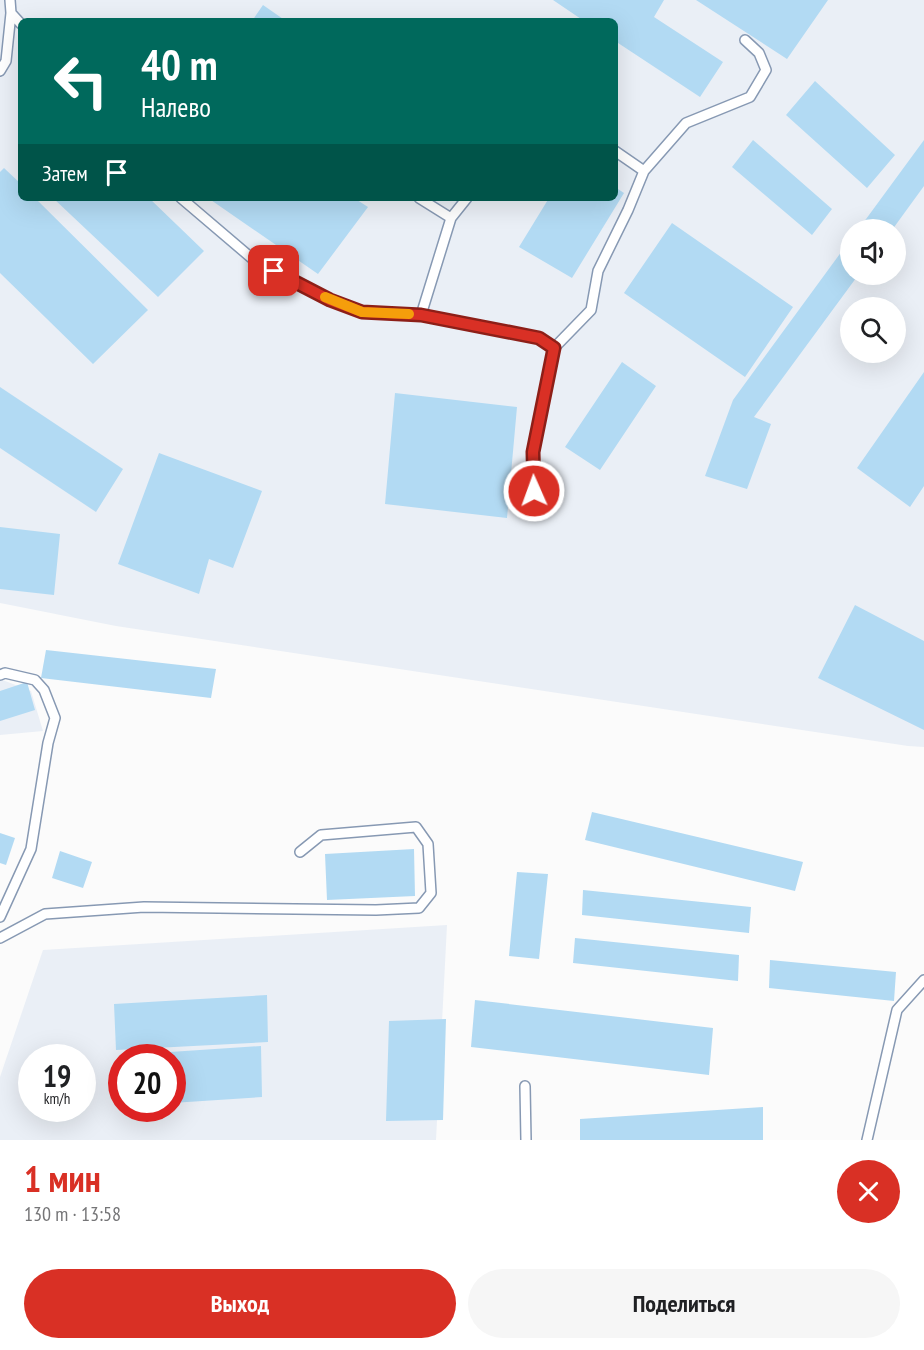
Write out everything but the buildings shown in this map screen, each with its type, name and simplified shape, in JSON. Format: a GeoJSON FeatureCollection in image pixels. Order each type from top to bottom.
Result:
{"type":"FeatureCollection","features":[{"type":"Feature","properties":{"kind":"lane"},"geometry":{"type":"LineString","coordinates":[[0,71],[6,61],[11,13],[10,0]]}},
{"type":"Feature","properties":{"kind":"lane"},"geometry":{"type":"LineString","coordinates":[[11,13],[18,21]]}},
{"type":"Feature","properties":{"kind":"lane"},"geometry":{"type":"LineString","coordinates":[[535,510],[533,452],[554,348],[591,310],[598,271],[644,171],[686,123],[750,97],[766,70],[759,52],[745,39]]}},
{"type":"Feature","properties":{"kind":"lane"},"geometry":{"type":"LineString","coordinates":[[618,153],[644,171]]}},
{"type":"Feature","properties":{"kind":"lane"},"geometry":{"type":"LineString","coordinates":[[185,201],[255,261],[330,300],[362,312],[421,315],[539,338],[554,348]]}},
{"type":"Feature","properties":{"kind":"lane"},"geometry":{"type":"LineString","coordinates":[[423,201],[451,218]]}},
{"type":"Feature","properties":{"kind":"lane"},"geometry":{"type":"LineString","coordinates":[[421,315],[451,218],[465,201]]}},
{"type":"Feature","properties":{"kind":"lane"},"geometry":{"type":"LineString","coordinates":[[0,675],[5,673],[35,680],[44,690],[54,718],[31,849],[0,917]]}},
{"type":"Feature","properties":{"kind":"lane"},"geometry":{"type":"LineString","coordinates":[[0,938],[45,914],[144,907],[376,910],[419,908],[431,893],[428,844],[416,827],[321,835],[300,852]]}},
{"type":"Feature","properties":{"kind":"lane"},"geometry":{"type":"LineString","coordinates":[[867,1140],[897,1010],[924,980]]}},
{"type":"Feature","properties":{"kind":"lane"},"geometry":{"type":"LineString","coordinates":[[525,1086],[526,1140]]}},
{"type":"Feature","properties":{"kind":"shaded area"},"geometry":{"type":"Polygon","coordinates":[[[0,0],[924,0],[924,747],[116,626],[0,603],[0,0]]]}},
{"type":"Feature","properties":{"kind":"shaded area"},"geometry":{"type":"Polygon","coordinates":[[[0,679],[31,691],[43,731],[0,735],[0,679]]]}},
{"type":"Feature","properties":{"kind":"shaded area"},"geometry":{"type":"Polygon","coordinates":[[[447,925],[436,1140],[0,1140],[0,1077],[43,950],[447,925]]]}},
{"type":"Feature","properties":{"kind":"slow traffic"},"geometry":{"type":"LineString","coordinates":[[325,297],[362,312],[409,314]]}},
{"type":"Feature","properties":{"kind":"route"},"geometry":{"type":"LineString","coordinates":[[274,271],[330,300],[362,312],[421,315],[539,338],[554,348],[533,452],[534,491]]}}]}
